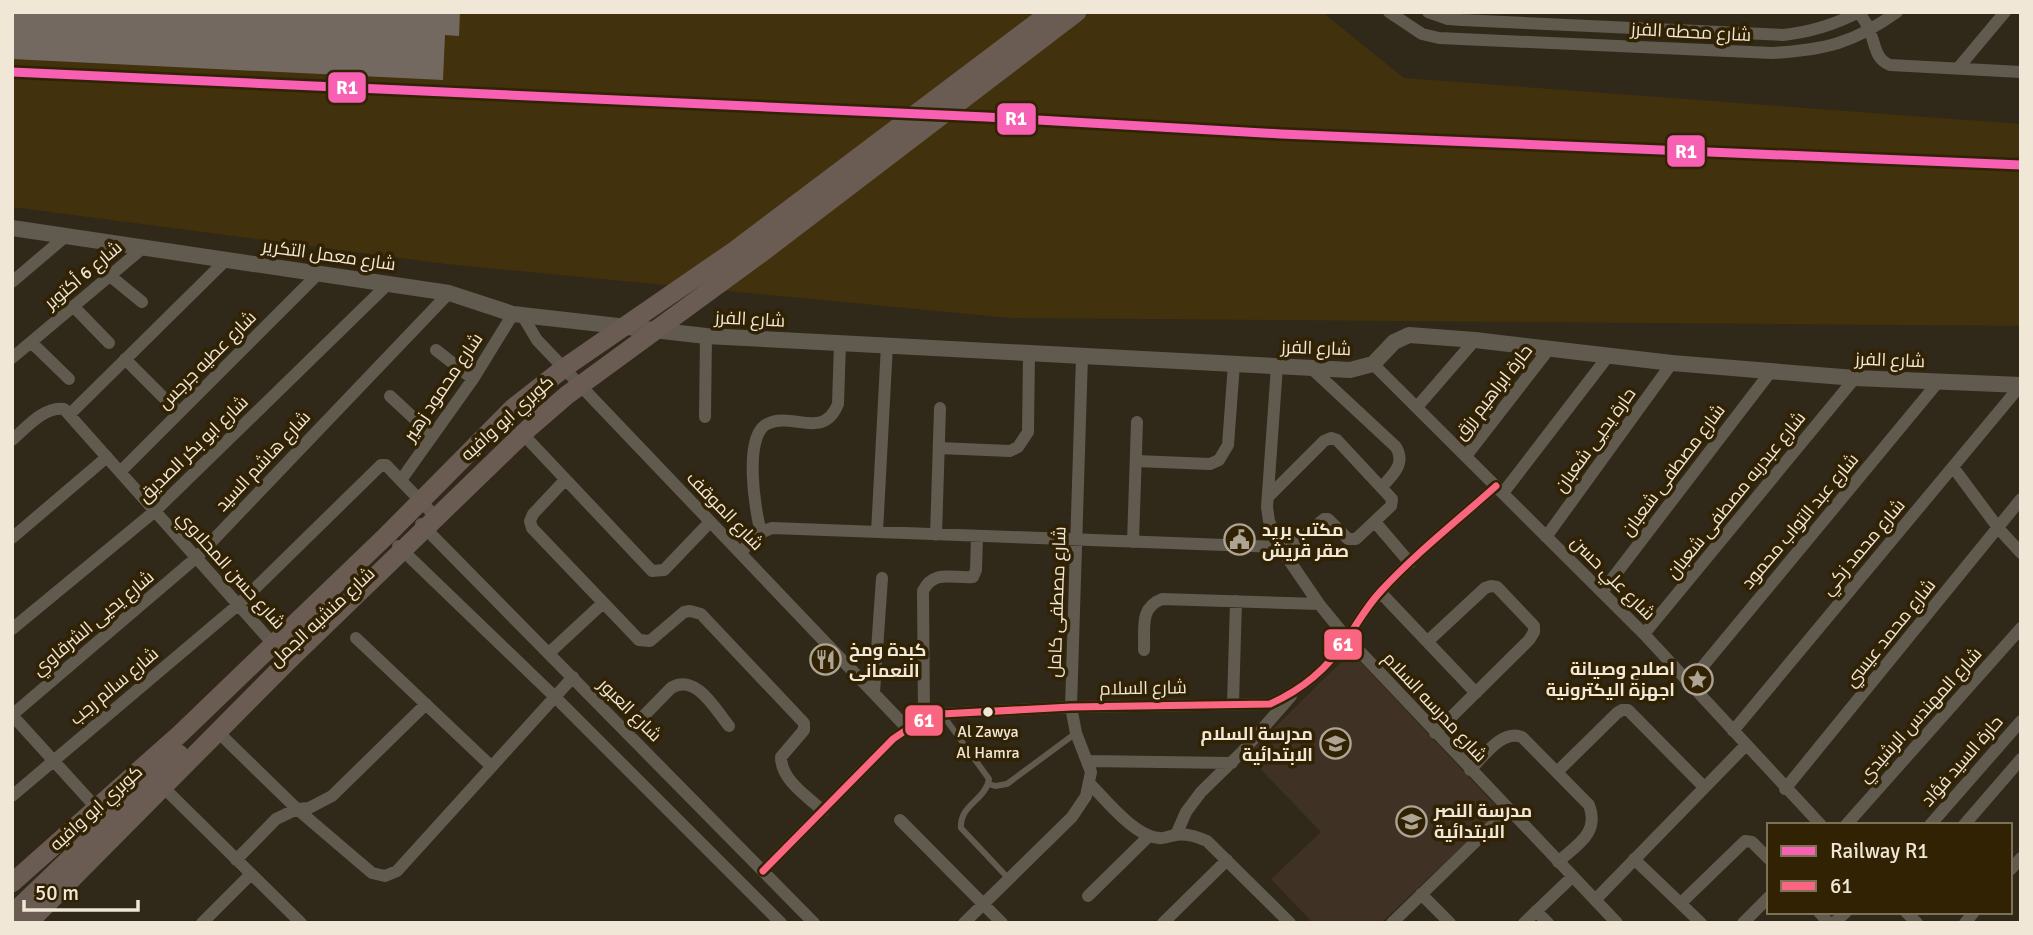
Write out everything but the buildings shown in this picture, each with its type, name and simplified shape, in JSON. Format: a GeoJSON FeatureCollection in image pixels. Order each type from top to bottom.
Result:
{"type":"FeatureCollection","features":[{"type":"Feature","properties":{"kind":"main road","name":"كوبري ابو وافيه"},"geometry":{"type":"LineString","coordinates":[[12,883],[190,724],[388,534],[513,408],[564,368],[734,251],[1051,12]]}},
{"type":"Feature","properties":{"kind":"main road","name":"كوبري ابو وافيه"},"geometry":{"type":"LineString","coordinates":[[286,657],[567,395],[764,251],[1077,12]]}},
{"type":"Feature","properties":{"kind":"main road","name":"شارع منشيه الجمل"},"geometry":{"type":"LineString","coordinates":[[12,915],[286,657],[517,427],[573,377],[638,327]]}},
{"type":"Feature","properties":{"kind":"main road","name":"شارع منشيه الجمل"},"geometry":{"type":"LineString","coordinates":[[27,923],[218,732],[286,657]]}},
{"type":"Feature","properties":{"kind":"street","name":"شارع محطه الفرز"},"geometry":{"type":"LineString","coordinates":[[1389,12],[1422,34],[1439,38],[1772,53],[1811,51],[1838,45],[1870,30],[1897,12]]}},
{"type":"Feature","properties":{"kind":"street","name":"شارع محطه الفرز"},"geometry":{"type":"LineString","coordinates":[[1428,12],[1448,19],[1462,20],[1783,35],[1819,29],[1859,12]]}},
{"type":"Feature","properties":{"kind":"street"},"geometry":{"type":"LineString","coordinates":[[1859,12],[1870,30],[1878,56],[1889,65],[2021,72]]}},
{"type":"Feature","properties":{"kind":"street"},"geometry":{"type":"LineString","coordinates":[[1959,67],[2005,12]]}},
{"type":"Feature","properties":{"kind":"street"},"geometry":{"type":"LineString","coordinates":[[1630,29],[1630,47]]}},
{"type":"Feature","properties":{"kind":"street","name":"شارع معمل التكرير"},"geometry":{"type":"LineString","coordinates":[[12,228],[449,293],[518,314],[638,327]]}},
{"type":"Feature","properties":{"kind":"street"},"geometry":{"type":"LineString","coordinates":[[12,282],[66,236]]}},
{"type":"Feature","properties":{"kind":"street","name":"شارع 6 أكتوبر"},"geometry":{"type":"LineString","coordinates":[[12,358],[144,247]]}},
{"type":"Feature","properties":{"kind":"street"},"geometry":{"type":"LineString","coordinates":[[12,440],[55,407],[64,408],[70,414],[226,260]]}},
{"type":"Feature","properties":{"kind":"street","name":"شارع عطيه جرجس"},"geometry":{"type":"LineString","coordinates":[[120,472],[319,273]]}},
{"type":"Feature","properties":{"kind":"street"},"geometry":{"type":"LineString","coordinates":[[109,275],[142,302]]}},
{"type":"Feature","properties":{"kind":"street","name":"شارع ابو بكر الصديق"},"geometry":{"type":"LineString","coordinates":[[12,629],[155,511],[388,284]]}},
{"type":"Feature","properties":{"kind":"street","name":"شارع هاشم السيد"},"geometry":{"type":"LineString","coordinates":[[197,557],[355,388],[449,293]]}},
{"type":"Feature","properties":{"kind":"street"},"geometry":{"type":"LineString","coordinates":[[73,306],[109,344]]}},
{"type":"Feature","properties":{"kind":"street","name":"شارع الموقف"},"geometry":{"type":"LineString","coordinates":[[518,314],[537,340],[907,728]]}},
{"type":"Feature","properties":{"kind":"street","name":"شارع محمود زهير"},"geometry":{"type":"LineString","coordinates":[[401,480],[518,314]]}},
{"type":"Feature","properties":{"kind":"street","name":"شارع الفرز"},"geometry":{"type":"LineString","coordinates":[[638,327],[706,336],[1350,370],[1373,364],[1394,342],[1409,335],[1672,363],[1855,378],[2021,385]]}},
{"type":"Feature","properties":{"kind":"street"},"geometry":{"type":"LineString","coordinates":[[705,417],[706,336]]}},
{"type":"Feature","properties":{"kind":"street"},"geometry":{"type":"LineString","coordinates":[[1417,408],[1475,340]]}},
{"type":"Feature","properties":{"kind":"street"},"geometry":{"type":"LineString","coordinates":[[31,342],[69,379]]}},
{"type":"Feature","properties":{"kind":"street"},"geometry":{"type":"LineString","coordinates":[[761,532],[752,496],[755,440],[758,431],[774,422],[820,423],[835,413],[838,404],[840,343]]}},
{"type":"Feature","properties":{"kind":"street"},"geometry":{"type":"LineString","coordinates":[[877,532],[887,345]]}},
{"type":"Feature","properties":{"kind":"street","name":"حارة ابراهيم رزق"},"geometry":{"type":"LineString","coordinates":[[1465,456],[1549,349]]}},
{"type":"Feature","properties":{"kind":"street"},"geometry":{"type":"LineString","coordinates":[[436,350],[473,379]]}},
{"type":"Feature","properties":{"kind":"street"},"geometry":{"type":"LineString","coordinates":[[939,448],[1010,451],[1024,440],[1028,432],[1028,353]]}},
{"type":"Feature","properties":{"kind":"street","name":"شارع السلام"},"geometry":{"type":"LineString","coordinates":[[763,872],[893,739],[924,719],[942,714],[1071,707],[1270,704],[1293,694],[1331,661],[1362,612],[1380,592],[1410,563],[1499,490],[1609,355]]}},
{"type":"Feature","properties":{"kind":"street","name":"شارع مصطفى كامل"},"geometry":{"type":"LineString","coordinates":[[1082,356],[1071,707],[1076,733],[1088,761],[1090,783]]}},
{"type":"Feature","properties":{"kind":"street"},"geometry":{"type":"LineString","coordinates":[[125,359],[178,412]]}},
{"type":"Feature","properties":{"kind":"street"},"geometry":{"type":"LineString","coordinates":[[1136,461],[1210,464],[1219,460],[1228,445],[1234,363]]}},
{"type":"Feature","properties":{"kind":"street","name":"حارة يحيى شعبان"},"geometry":{"type":"LineString","coordinates":[[1546,537],[1672,363]]}},
{"type":"Feature","properties":{"kind":"street","name":"شارع علي حسن"},"geometry":{"type":"LineString","coordinates":[[1373,364],[1644,634],[1819,823]]}},
{"type":"Feature","properties":{"kind":"street","name":"شارع مدرسه السلام"},"geometry":{"type":"LineString","coordinates":[[1277,366],[1268,497],[1269,521],[1283,550],[1319,604],[1347,639],[1617,923]]}},
{"type":"Feature","properties":{"kind":"street"},"geometry":{"type":"LineString","coordinates":[[1310,367],[1396,447],[1401,461],[1398,469],[1382,487]]}},
{"type":"Feature","properties":{"kind":"street","name":"شارع مصطفى شعبان"},"geometry":{"type":"LineString","coordinates":[[1602,592],[1772,370]]}},
{"type":"Feature","properties":{"kind":"street","name":"شارع عبدربه مصطفى شعبان"},"geometry":{"type":"LineString","coordinates":[[1644,634],[1855,378]]}},
{"type":"Feature","properties":{"kind":"street","name":"شارع عبد التواب محمود"},"geometry":{"type":"LineString","coordinates":[[1689,683],[1939,381]]}},
{"type":"Feature","properties":{"kind":"street","name":"شارع محمد زكي"},"geometry":{"type":"LineString","coordinates":[[1732,731],[2021,385]]}},
{"type":"Feature","properties":{"kind":"street"},"geometry":{"type":"LineString","coordinates":[[390,396],[432,435]]}},
{"type":"Feature","properties":{"kind":"street"},"geometry":{"type":"LineString","coordinates":[[936,535],[940,408]]}},
{"type":"Feature","properties":{"kind":"street","name":"شارع حسن المحلاوي"},"geometry":{"type":"LineString","coordinates":[[70,414],[286,657]]}},
{"type":"Feature","properties":{"kind":"street"},"geometry":{"type":"LineString","coordinates":[[1133,542],[1137,422]]}},
{"type":"Feature","properties":{"kind":"street"},"geometry":{"type":"LineString","coordinates":[[517,427],[564,481],[652,571],[664,570],[710,522]]}},
{"type":"Feature","properties":{"kind":"street"},"geometry":{"type":"LineString","coordinates":[[741,553],[761,532],[772,528],[1283,550],[1321,520],[1328,519],[1345,537],[1352,540],[1359,537],[1392,502],[1382,487],[1337,440],[1331,438],[1324,441],[1268,497]]}},
{"type":"Feature","properties":{"kind":"street"},"geometry":{"type":"LineString","coordinates":[[12,538],[107,457]]}},
{"type":"Feature","properties":{"kind":"street","name":"شارع سالم رجب"},"geometry":{"type":"LineString","coordinates":[[12,796],[239,604],[381,465],[386,465],[401,480]]}},
{"type":"Feature","properties":{"kind":"street"},"geometry":{"type":"LineString","coordinates":[[1953,467],[1998,529],[2021,552]]}},
{"type":"Feature","properties":{"kind":"street","name":"شارع العبور"},"geometry":{"type":"LineString","coordinates":[[401,480],[426,518],[549,653],[814,923]]}},
{"type":"Feature","properties":{"kind":"street"},"geometry":{"type":"LineString","coordinates":[[564,481],[533,514],[530,521],[532,528],[635,637],[644,642],[654,638],[684,612],[701,614],[804,723],[804,730],[781,757],[781,768],[823,811]]}},
{"type":"Feature","properties":{"kind":"street","name":"شارع محمد عيسي"},"geometry":{"type":"LineString","coordinates":[[1785,789],[2021,499]]}},
{"type":"Feature","properties":{"kind":"street"},"geometry":{"type":"LineString","coordinates":[[1376,522],[1410,563]]}},
{"type":"Feature","properties":{"kind":"street"},"geometry":{"type":"LineString","coordinates":[[924,719],[923,591],[926,584],[938,576],[972,577],[976,570],[977,536]]}},
{"type":"Feature","properties":{"kind":"street"},"geometry":{"type":"LineString","coordinates":[[398,545],[781,923]]}},
{"type":"Feature","properties":{"kind":"street","name":"شارع يحيى الشرقاوي"},"geometry":{"type":"LineString","coordinates":[[12,715],[197,557]]}},
{"type":"Feature","properties":{"kind":"street"},"geometry":{"type":"LineString","coordinates":[[874,693],[882,578]]}},
{"type":"Feature","properties":{"kind":"street"},"geometry":{"type":"LineString","coordinates":[[1428,641],[1485,588],[1491,586],[1497,587],[1530,620],[1534,632],[1435,733]]}},
{"type":"Feature","properties":{"kind":"street"},"geometry":{"type":"LineString","coordinates":[[1380,592],[1476,693]]}},
{"type":"Feature","properties":{"kind":"street"},"geometry":{"type":"LineString","coordinates":[[1144,650],[1145,612],[1152,603],[1162,599],[1319,604]]}},
{"type":"Feature","properties":{"kind":"street"},"geometry":{"type":"LineString","coordinates":[[1233,704],[1236,601]]}},
{"type":"Feature","properties":{"kind":"street"},"geometry":{"type":"LineString","coordinates":[[549,653],[603,603]]}},
{"type":"Feature","properties":{"kind":"street","name":"شارع المهندس الرشيدي"},"geometry":{"type":"LineString","coordinates":[[1848,823],[2021,628]]}},
{"type":"Feature","properties":{"kind":"street"},"geometry":{"type":"LineString","coordinates":[[356,638],[491,766]]}},
{"type":"Feature","properties":{"kind":"street"},"geometry":{"type":"LineString","coordinates":[[218,732],[297,809],[373,873],[385,876],[397,871],[573,677]]}},
{"type":"Feature","properties":{"kind":"street"},"geometry":{"type":"LineString","coordinates":[[628,732],[679,683],[689,683],[697,688],[729,726]]}},
{"type":"Feature","properties":{"kind":"street"},"geometry":{"type":"LineString","coordinates":[[1176,835],[1186,812],[1201,792],[1293,694]]}},
{"type":"Feature","properties":{"kind":"street"},"geometry":{"type":"LineString","coordinates":[[236,860],[276,819],[297,809],[309,808],[332,796],[426,704]]}},
{"type":"Feature","properties":{"kind":"street"},"geometry":{"type":"LineString","coordinates":[[1557,772],[1617,713],[1628,710],[1704,787]]}},
{"type":"Feature","properties":{"kind":"street"},"geometry":{"type":"LineString","coordinates":[[12,715],[109,821]]}},
{"type":"Feature","properties":{"kind":"street","name":"حارة السيد فؤاد"},"geometry":{"type":"LineString","coordinates":[[1932,823],[2021,721]]}},
{"type":"Feature","properties":{"kind":"street"},"geometry":{"type":"LineString","coordinates":[[1470,770],[1502,738],[1516,735],[1522,737],[1589,804],[1593,815],[1587,836],[1558,862]]}},
{"type":"Feature","properties":{"kind":"street"},"geometry":{"type":"LineString","coordinates":[[1595,900],[1746,745]]}},
{"type":"Feature","properties":{"kind":"street"},"geometry":{"type":"LineString","coordinates":[[1966,823],[2021,759]]}},
{"type":"Feature","properties":{"kind":"street"},"geometry":{"type":"LineString","coordinates":[[1088,761],[1231,763]]}},
{"type":"Feature","properties":{"kind":"street"},"geometry":{"type":"LineString","coordinates":[[964,923],[1072,817],[1086,796],[1090,783],[1135,828],[1149,836],[1160,839],[1192,835],[1208,841],[1282,920]]}},
{"type":"Feature","properties":{"kind":"street"},"geometry":{"type":"LineString","coordinates":[[163,787],[301,923]]}},
{"type":"Feature","properties":{"kind":"street"},"geometry":{"type":"LineString","coordinates":[[1392,923],[1508,810]]}},
{"type":"Feature","properties":{"kind":"street"},"geometry":{"type":"LineString","coordinates":[[900,820],[1002,923]]}},
{"type":"Feature","properties":{"kind":"street"},"geometry":{"type":"LineString","coordinates":[[1088,896],[1149,836]]}},
{"type":"Feature","properties":{"kind":"street"},"geometry":{"type":"LineString","coordinates":[[1681,903],[1745,841],[1752,842],[1767,857]]}},
{"type":"Feature","properties":{"kind":"street"},"geometry":{"type":"LineString","coordinates":[[1634,859],[1701,923]]}},
{"type":"Feature","properties":{"kind":"street"},"geometry":{"type":"LineString","coordinates":[[1163,923],[1227,860]]}},
{"type":"Feature","properties":{"kind":"street"},"geometry":{"type":"LineString","coordinates":[[202,923],[251,874]]}},
{"type":"Feature","properties":{"kind":"street"},"geometry":{"type":"LineString","coordinates":[[1524,923],[1572,877]]}},
{"type":"Feature","properties":{"kind":"street"},"geometry":{"type":"LineString","coordinates":[[1421,894],[1450,923]]}},
{"type":"Feature","properties":{"kind":"street"},"geometry":{"type":"LineString","coordinates":[[1743,923],[1767,899]]}},
{"type":"Feature","properties":{"kind":"street"},"geometry":{"type":"LineString","coordinates":[[1536,911],[1548,923]]}},
{"type":"Feature","properties":{"kind":"lane"},"geometry":{"type":"LineString","coordinates":[[942,714],[988,775],[989,784],[965,811],[961,828],[1009,879]]}},
{"type":"Feature","properties":{"kind":"lane"},"geometry":{"type":"LineString","coordinates":[[989,784],[1006,784],[1076,733]]}},
{"type":"Feature","properties":{"kind":"shaded area"},"geometry":{"type":"Polygon","coordinates":[[[12,12],[1322,12],[1404,78],[2021,124],[2021,326],[1010,318],[446,264],[12,207],[12,12]]]}},
{"type":"Feature","properties":{"kind":"shaded area"},"geometry":{"type":"Polygon","coordinates":[[[1351,652],[1500,810],[1381,923],[1313,923],[1271,879],[1321,832],[1247,755],[1351,652]]]}},
{"type":"Feature","properties":{"kind":"rail line","name":"R1"},"geometry":{"type":"LineString","coordinates":[[12,72],[986,117],[1281,134],[2021,165]]}},
{"type":"Feature","properties":{"kind":"transit line","name":"61"},"geometry":{"type":"LineString","coordinates":[[763,871],[893,739],[916,724],[942,714],[1071,707],[1270,704],[1282,698],[1323,669],[1367,608],[1394,577],[1496,486]]}},
{"type":"Feature","properties":{"kind":"place","name":"مكتب بريد صقر قريش"},"geometry":{"type":"Point","coordinates":[1239,540]}},
{"type":"Feature","properties":{"kind":"place","name":"كبدة ومخ النعمانى"},"geometry":{"type":"Point","coordinates":[826,660]}},
{"type":"Feature","properties":{"kind":"place","name":"اصلاح وصيانة اجهزة اليكترونية"},"geometry":{"type":"Point","coordinates":[1698,679]}},
{"type":"Feature","properties":{"kind":"place","name":"Al Zawya Al Hamra"},"geometry":{"type":"Point","coordinates":[988,712]}},
{"type":"Feature","properties":{"kind":"place","name":"مدرسة السلام الابتدائية"},"geometry":{"type":"Point","coordinates":[1336,744]}},
{"type":"Feature","properties":{"kind":"place","name":"مدرسة النصر الابتدائية"},"geometry":{"type":"Point","coordinates":[1411,821]}}]}
